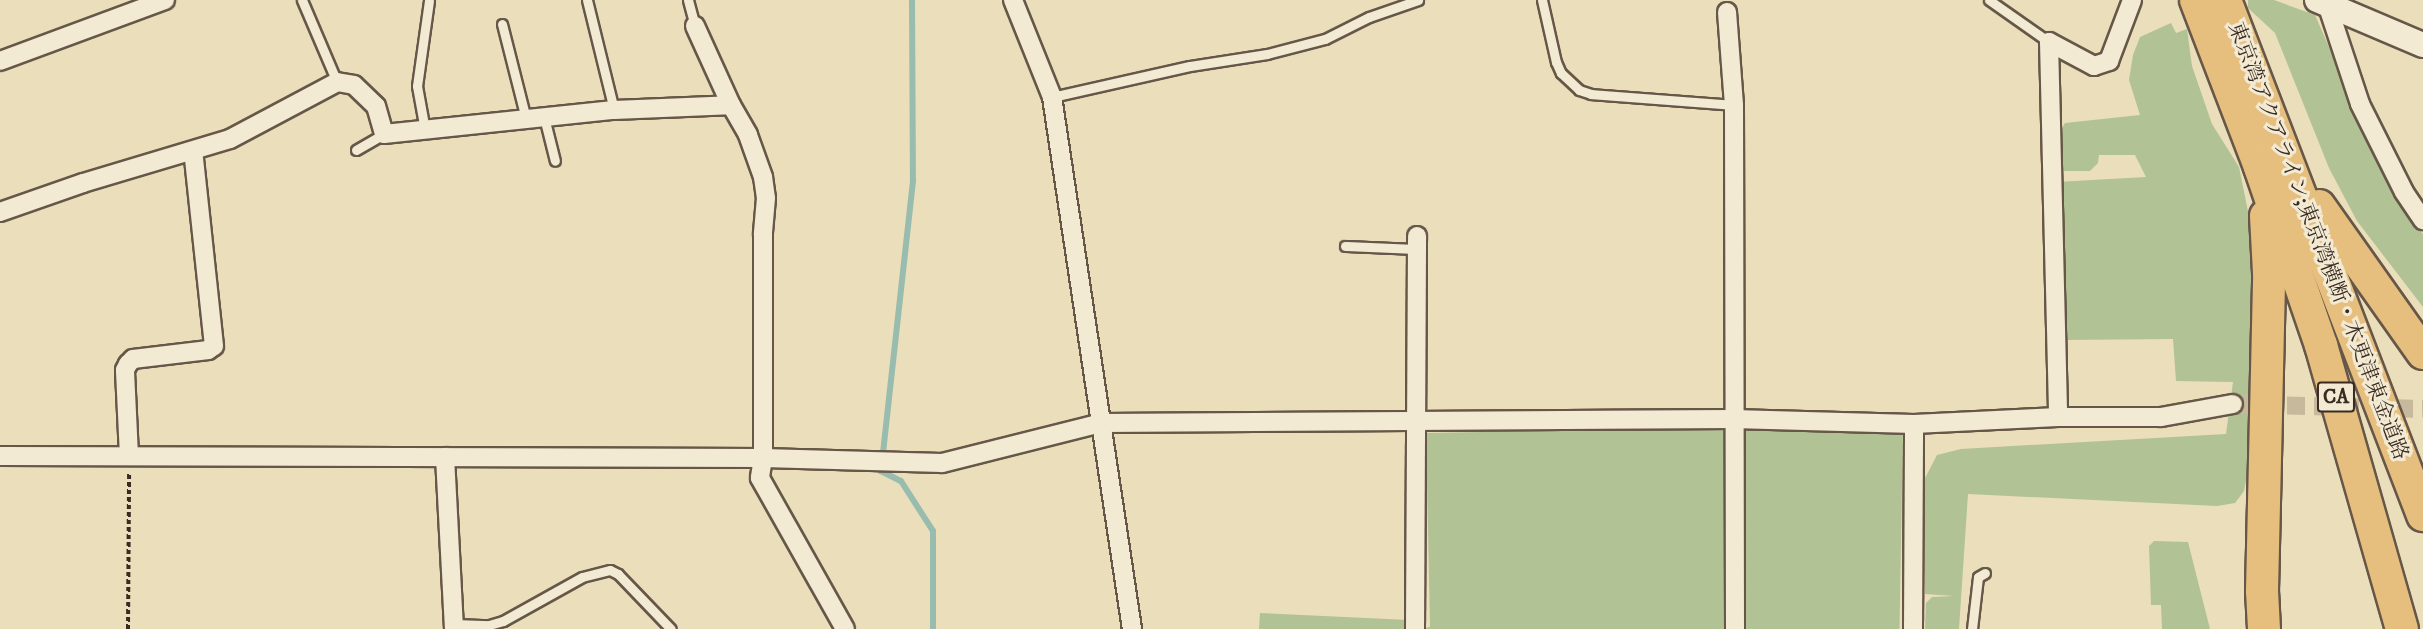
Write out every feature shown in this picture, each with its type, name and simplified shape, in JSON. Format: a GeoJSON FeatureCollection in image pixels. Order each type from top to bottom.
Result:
{"type":"FeatureCollection","features":[{"type":"Feature","properties":{"kind":"highway","name":"東京湾アクアライン;東京湾横断・木更津東金道路"},"geometry":{"type":"LineString","coordinates":[[2213,6],[2273,161],[2423,515]]}},
{"type":"Feature","properties":{"kind":"highway","name":"東京湾アクアライン;東京湾横断・木更津東金道路"},"geometry":{"type":"LineString","coordinates":[[2273,161],[2321,345],[2402,629]]}},
{"type":"Feature","properties":{"kind":"highway","name":"CA"},"geometry":{"type":"LineString","coordinates":[[2273,161],[2336,231],[2423,353]]}},
{"type":"Feature","properties":{"kind":"highway","name":"CA"},"geometry":{"type":"LineString","coordinates":[[2264,629],[2262,591],[2273,161]]}},
{"type":"Feature","properties":{"kind":"street"},"geometry":{"type":"LineString","coordinates":[[0,61],[165,0]]}},
{"type":"Feature","properties":{"kind":"street"},"geometry":{"type":"LineString","coordinates":[[1013,0],[1052,97],[1132,629]]}},
{"type":"Feature","properties":{"kind":"street"},"geometry":{"type":"LineString","coordinates":[[2058,417],[2049,42],[2094,66],[2109,61],[2132,0]]}},
{"type":"Feature","properties":{"kind":"street"},"geometry":{"type":"LineString","coordinates":[[2322,2],[2423,45]]}},
{"type":"Feature","properties":{"kind":"street"},"geometry":{"type":"LineString","coordinates":[[2322,2],[2360,104],[2404,192],[2423,220]]}},
{"type":"Feature","properties":{"kind":"street"},"geometry":{"type":"LineString","coordinates":[[1727,12],[1734,105],[1735,629]]}},
{"type":"Feature","properties":{"kind":"street"},"geometry":{"type":"LineString","coordinates":[[695,26],[731,105],[748,135],[763,177],[766,198],[763,235],[763,458],[760,478],[845,629]]}},
{"type":"Feature","properties":{"kind":"street"},"geometry":{"type":"LineString","coordinates":[[0,212],[83,183],[193,152],[230,139],[337,82],[354,85],[376,106],[384,134],[614,110],[731,105]]}},
{"type":"Feature","properties":{"kind":"street"},"geometry":{"type":"LineString","coordinates":[[129,456],[125,370],[128,364],[133,358],[208,350],[214,346],[193,152]]}},
{"type":"Feature","properties":{"kind":"street"},"geometry":{"type":"LineString","coordinates":[[1415,629],[1417,242]]}},
{"type":"Feature","properties":{"kind":"street"},"geometry":{"type":"LineString","coordinates":[[0,456],[763,458],[942,463],[1101,423],[1733,419],[1914,424],[2058,417],[2161,417],[2233,404]]}},
{"type":"Feature","properties":{"kind":"street"},"geometry":{"type":"LineString","coordinates":[[1913,629],[1914,424]]}},
{"type":"Feature","properties":{"kind":"street"},"geometry":{"type":"LineString","coordinates":[[445,457],[454,626]]}},
{"type":"Feature","properties":{"kind":"lane"},"geometry":{"type":"LineString","coordinates":[[302,0],[337,82]]}},
{"type":"Feature","properties":{"kind":"lane"},"geometry":{"type":"LineString","coordinates":[[587,0],[614,110]]}},
{"type":"Feature","properties":{"kind":"lane"},"geometry":{"type":"LineString","coordinates":[[688,0],[695,26]]}},
{"type":"Feature","properties":{"kind":"lane"},"geometry":{"type":"LineString","coordinates":[[1052,97],[1190,66],[1267,54],[1325,39],[1369,17],[1418,0]]}},
{"type":"Feature","properties":{"kind":"lane"},"geometry":{"type":"LineString","coordinates":[[1542,0],[1560,73],[1579,90],[1591,94],[1734,105]]}},
{"type":"Feature","properties":{"kind":"lane"},"geometry":{"type":"LineString","coordinates":[[1989,0],[2049,42]]}},
{"type":"Feature","properties":{"kind":"lane"},"geometry":{"type":"LineString","coordinates":[[425,130],[417,86],[429,1]]}},
{"type":"Feature","properties":{"kind":"lane"},"geometry":{"type":"LineString","coordinates":[[502,24],[526,119]]}},
{"type":"Feature","properties":{"kind":"lane"},"geometry":{"type":"LineString","coordinates":[[544,117],[555,161]]}},
{"type":"Feature","properties":{"kind":"lane"},"geometry":{"type":"LineString","coordinates":[[356,150],[384,134]]}},
{"type":"Feature","properties":{"kind":"lane"},"geometry":{"type":"LineString","coordinates":[[1345,246],[1417,242]]}},
{"type":"Feature","properties":{"kind":"lane"},"geometry":{"type":"LineString","coordinates":[[454,626],[489,625],[503,621],[573,581],[599,571],[610,570],[618,574],[671,629]]}},
{"type":"Feature","properties":{"kind":"lane"},"geometry":{"type":"LineString","coordinates":[[1972,629],[1978,577],[1985,573]]}},
{"type":"Feature","properties":{"kind":"path"},"geometry":{"type":"LineString","coordinates":[[128,629],[129,456]]}},
{"type":"Feature","properties":{"kind":"green space"},"geometry":{"type":"Polygon","coordinates":[[[2248,0],[2274,0],[2315,15],[2395,198],[2423,234],[2423,307],[2357,221],[2329,168],[2275,33],[2248,8],[2248,0]]]}},
{"type":"Feature","properties":{"kind":"green space"},"geometry":{"type":"Polygon","coordinates":[[[2171,23],[2176,33],[2187,29],[2192,66],[2212,124],[2239,167],[2253,236],[2248,469],[2244,491],[2235,503],[2217,506],[1968,494],[1959,629],[1925,629],[1926,603],[1932,597],[1954,596],[1925,594],[1924,480],[1937,455],[1961,449],[2226,434],[2233,382],[2176,381],[2173,339],[2061,340],[2056,182],[2146,177],[2135,155],[2099,155],[2098,163],[2090,171],[2057,171],[2056,139],[2065,123],[2140,115],[2129,80],[2133,55],[2140,37],[2171,23]]]}},
{"type":"Feature","properties":{"kind":"green space"},"geometry":{"type":"Polygon","coordinates":[[[1740,426],[1903,429],[1899,629],[1736,629],[1740,426]]]}},
{"type":"Feature","properties":{"kind":"green space"},"geometry":{"type":"Polygon","coordinates":[[[1725,428],[1725,629],[1419,629],[1430,627],[1426,433],[1725,428]]]}},
{"type":"Feature","properties":{"kind":"green space"},"geometry":{"type":"Polygon","coordinates":[[[2154,541],[2188,542],[2210,629],[2162,629],[2161,605],[2151,605],[2149,546],[2154,541]]]}},
{"type":"Feature","properties":{"kind":"green space"},"geometry":{"type":"Polygon","coordinates":[[[1260,613],[1409,620],[1409,629],[1259,629],[1260,613]]]}},
{"type":"Feature","properties":{"kind":"waterway"},"geometry":{"type":"LineString","coordinates":[[912,0],[913,181],[881,471],[901,481],[933,531],[933,629]]}},
{"type":"Feature","properties":{"kind":"tunnel"},"geometry":{"type":"LineString","coordinates":[[2233,404],[2423,409]]}}]}
